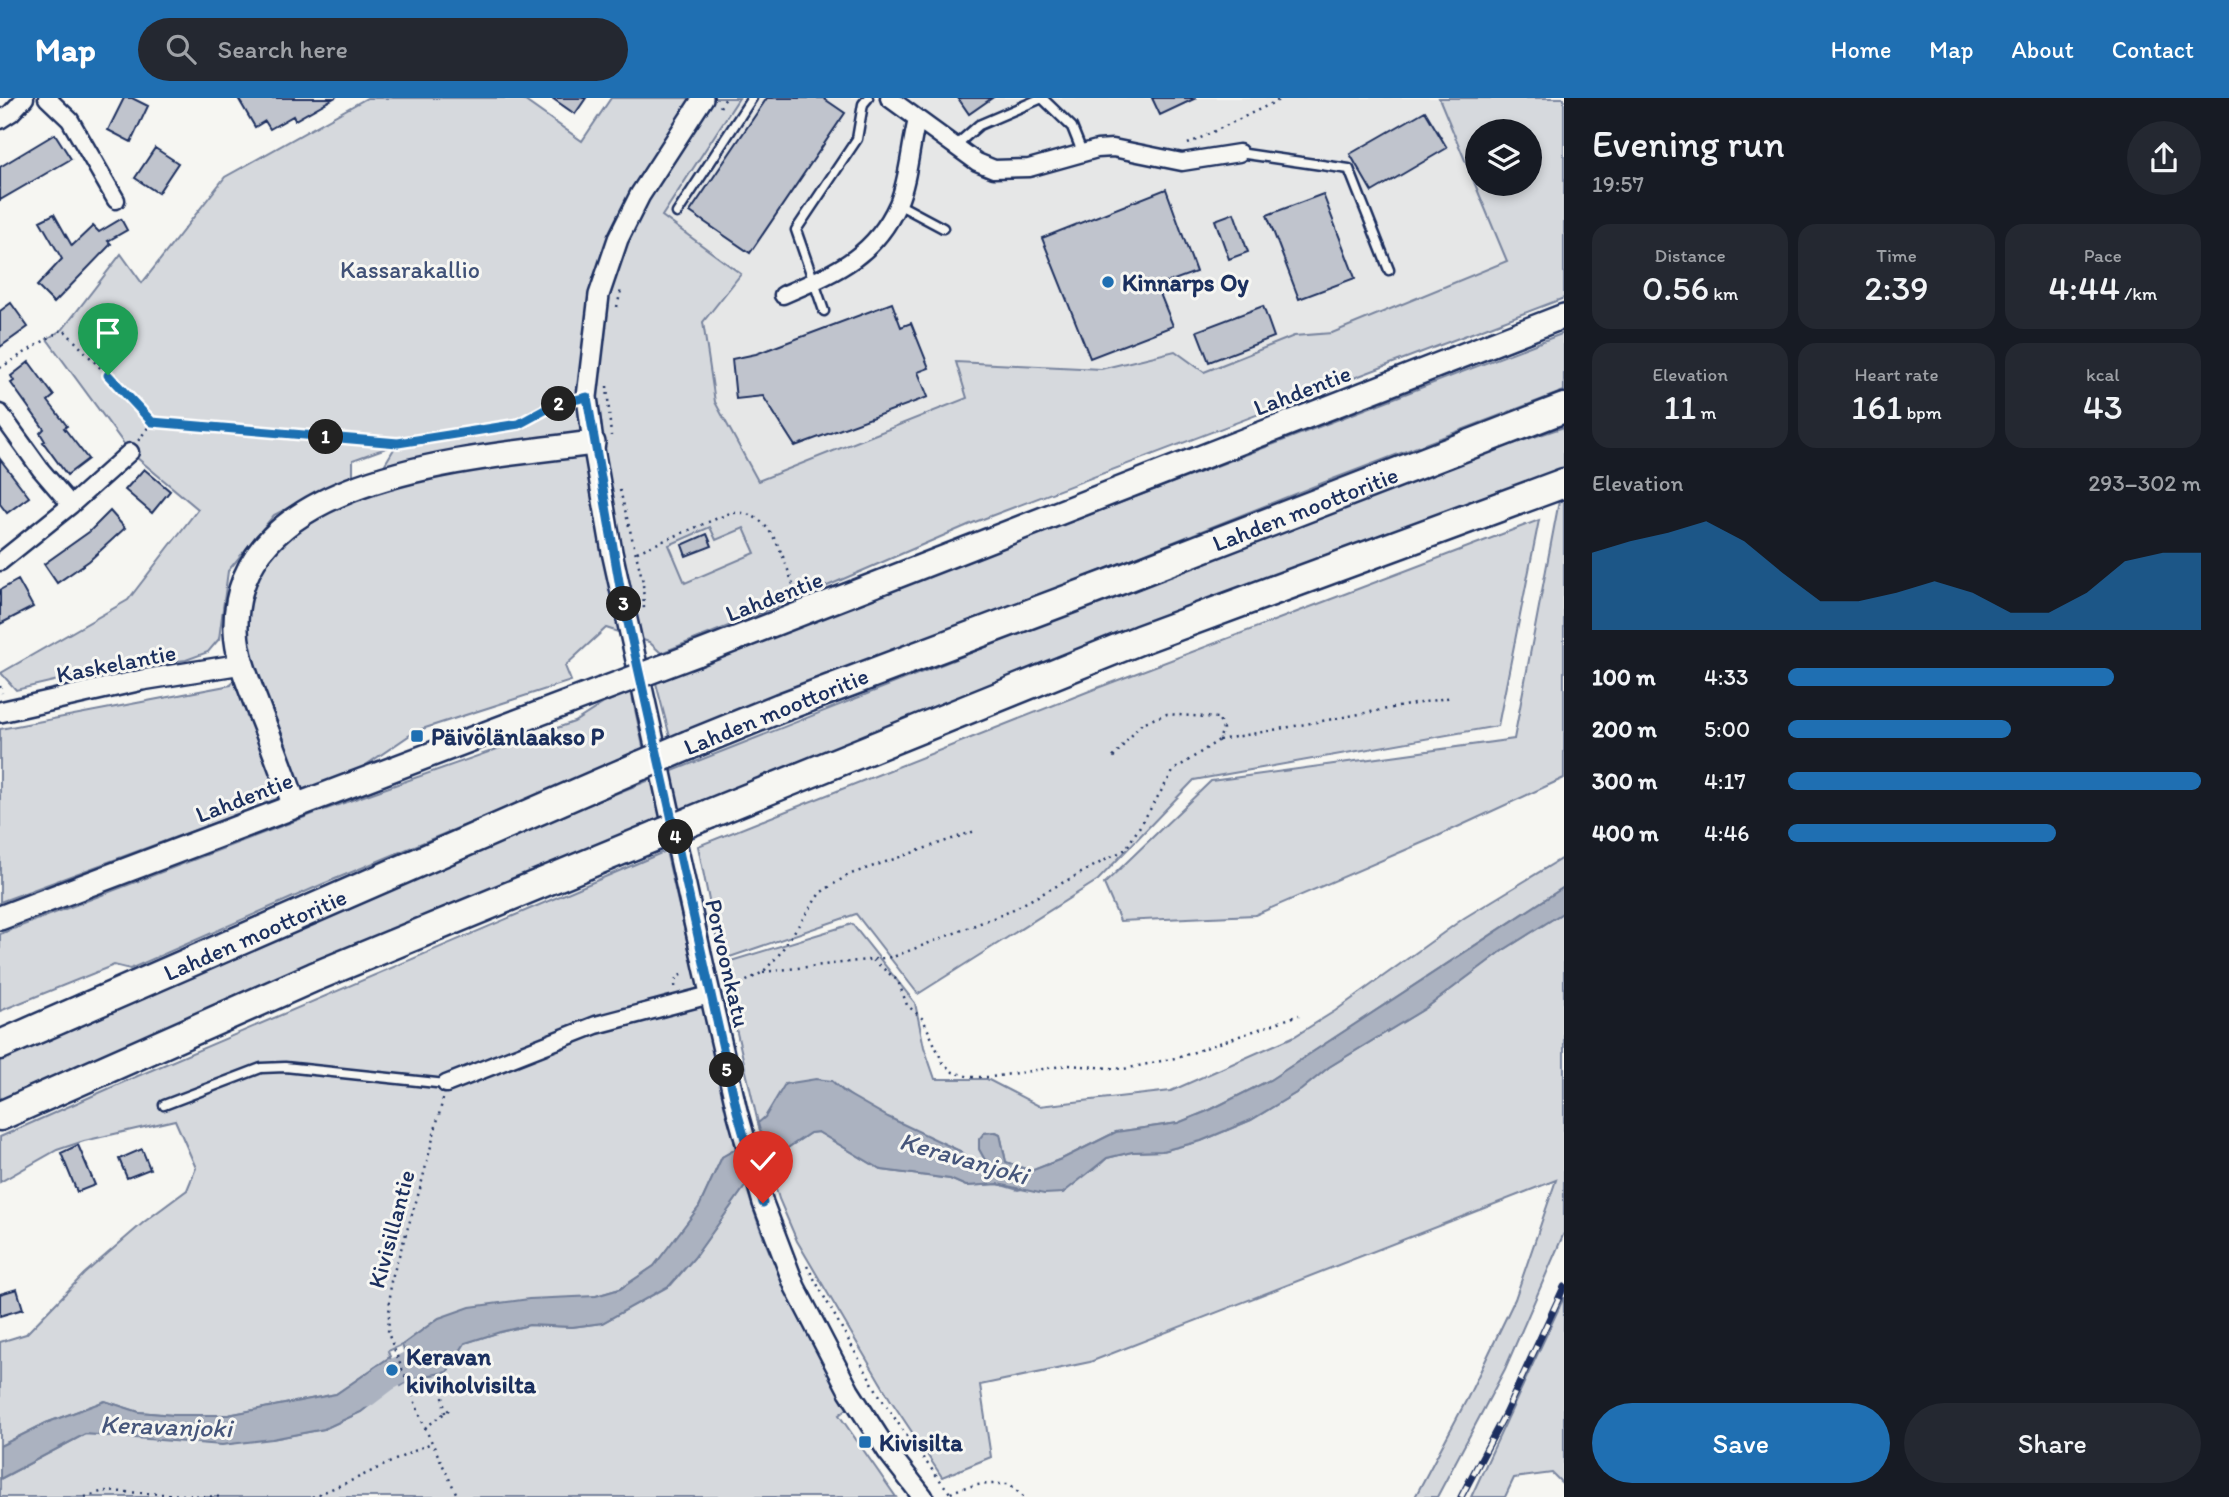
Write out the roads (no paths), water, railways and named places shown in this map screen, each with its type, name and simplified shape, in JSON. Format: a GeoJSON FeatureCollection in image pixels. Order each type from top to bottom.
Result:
{"type":"FeatureCollection","features":[{"type":"Feature","properties":{"kind":"highway","name":"Lahden moottoritie"},"geometry":{"type":"LineString","coordinates":[[0,1045],[642,765],[780,708],[1564,408]]}},
{"type":"Feature","properties":{"kind":"highway"},"geometry":{"type":"LineString","coordinates":[[0,1116],[314,977],[1139,639],[1564,482]]}},
{"type":"Feature","properties":{"kind":"main road","name":"Lahdentie"},"geometry":{"type":"LineString","coordinates":[[0,918],[697,654],[1564,316]]}},
{"type":"Feature","properties":{"kind":"main road"},"geometry":{"type":"LineString","coordinates":[[295,806],[242,664],[236,632],[237,600],[244,579],[267,543],[292,522],[326,501],[374,482],[428,467],[603,444]]}},
{"type":"Feature","properties":{"kind":"street"},"geometry":{"type":"LineString","coordinates":[[0,120],[25,98]]}},
{"type":"Feature","properties":{"kind":"street"},"geometry":{"type":"LineString","coordinates":[[47,98],[70,120],[116,200]]}},
{"type":"Feature","properties":{"kind":"street"},"geometry":{"type":"LineString","coordinates":[[890,98],[916,120],[977,162],[994,170],[1029,168],[1082,152],[1113,148],[1182,162],[1239,153]]}},
{"type":"Feature","properties":{"kind":"street","name":"Porvoonkatu"},"geometry":{"type":"LineString","coordinates":[[711,103],[640,195],[618,239],[599,295],[587,397],[603,444],[617,576],[737,1111],[763,1203],[795,1287],[849,1391],[888,1452],[923,1497]]}},
{"type":"Feature","properties":{"kind":"street"},"geometry":{"type":"LineString","coordinates":[[783,295],[859,258],[876,239],[898,204],[908,168],[916,120]]}},
{"type":"Feature","properties":{"kind":"street"},"geometry":{"type":"LineString","coordinates":[[0,413],[41,470],[71,505]]}},
{"type":"Feature","properties":{"kind":"street"},"geometry":{"type":"LineString","coordinates":[[0,562],[71,505],[130,452]]}},
{"type":"Feature","properties":{"kind":"street","name":"Kaskelantie"},"geometry":{"type":"LineString","coordinates":[[0,712],[142,680],[242,664]]}},
{"type":"Feature","properties":{"kind":"street"},"geometry":{"type":"LineString","coordinates":[[446,1084],[596,1025],[710,995]]}},
{"type":"Feature","properties":{"kind":"lane"},"geometry":{"type":"LineString","coordinates":[[677,213],[752,98]]}},
{"type":"Feature","properties":{"kind":"lane"},"geometry":{"type":"LineString","coordinates":[[824,311],[796,230],[857,139],[865,101],[855,98]]}},
{"type":"Feature","properties":{"kind":"lane"},"geometry":{"type":"LineString","coordinates":[[954,146],[979,125],[1042,98],[1072,127],[1082,152]]}},
{"type":"Feature","properties":{"kind":"lane"},"geometry":{"type":"LineString","coordinates":[[1239,153],[1349,169],[1389,270]]}},
{"type":"Feature","properties":{"kind":"lane"},"geometry":{"type":"LineString","coordinates":[[898,204],[943,228]]}},
{"type":"Feature","properties":{"kind":"lane"},"geometry":{"type":"LineString","coordinates":[[164,1105],[261,1068],[285,1067],[446,1084]]}},
{"type":"Feature","properties":{"kind":"water"},"geometry":{"type":"Polygon","coordinates":[[[1564,887],[1564,912],[1502,951],[1426,1008],[1329,1067],[1301,1090],[1251,1120],[1201,1141],[1162,1151],[1132,1152],[1107,1158],[1063,1193],[1044,1194],[998,1184],[966,1186],[950,1179],[882,1170],[818,1132],[810,1133],[768,1161],[758,1123],[765,1117],[785,1084],[816,1079],[832,1081],[844,1092],[888,1117],[962,1152],[974,1163],[984,1165],[979,1139],[984,1133],[996,1132],[1000,1134],[1006,1162],[1031,1171],[1116,1132],[1178,1123],[1270,1080],[1564,887]]]}},
{"type":"Feature","properties":{"kind":"water"},"geometry":{"type":"Polygon","coordinates":[[[736,1149],[746,1185],[694,1258],[670,1285],[602,1323],[572,1327],[529,1325],[465,1343],[447,1372],[414,1378],[402,1345],[439,1318],[470,1307],[529,1299],[596,1296],[620,1289],[654,1266],[699,1207],[722,1157],[736,1149]]]}},
{"type":"Feature","properties":{"kind":"water"},"geometry":{"type":"Polygon","coordinates":[[[390,1357],[399,1382],[361,1412],[324,1429],[222,1445],[85,1434],[0,1479],[0,1446],[46,1423],[105,1401],[139,1412],[228,1415],[336,1394],[390,1357]]]}},
{"type":"Feature","properties":{"kind":"waterway","name":"Keravanjoki"},"geometry":{"type":"LineString","coordinates":[[364,1394],[385,1378],[443,1347]]}},
{"type":"Feature","properties":{"kind":"railway"},"geometry":{"type":"LineString","coordinates":[[1461,1497],[1505,1414],[1564,1287]]}},
{"type":"Feature","properties":{"kind":"place","name":"Kinnarps Oy"},"geometry":{"type":"Point","coordinates":[1108,282]}},
{"type":"Feature","properties":{"kind":"place","name":"Päivölänlaakso P"},"geometry":{"type":"Point","coordinates":[417,736]}},
{"type":"Feature","properties":{"kind":"place","name":"Keravan kiviholvisilta"},"geometry":{"type":"Point","coordinates":[392,1370]}},
{"type":"Feature","properties":{"kind":"place","name":"Kivisilta"},"geometry":{"type":"Point","coordinates":[865,1442]}},
{"type":"Feature","properties":{"kind":"park label","name":"Kassarakallio"},"geometry":{"type":"Point","coordinates":[410,269]}}]}
